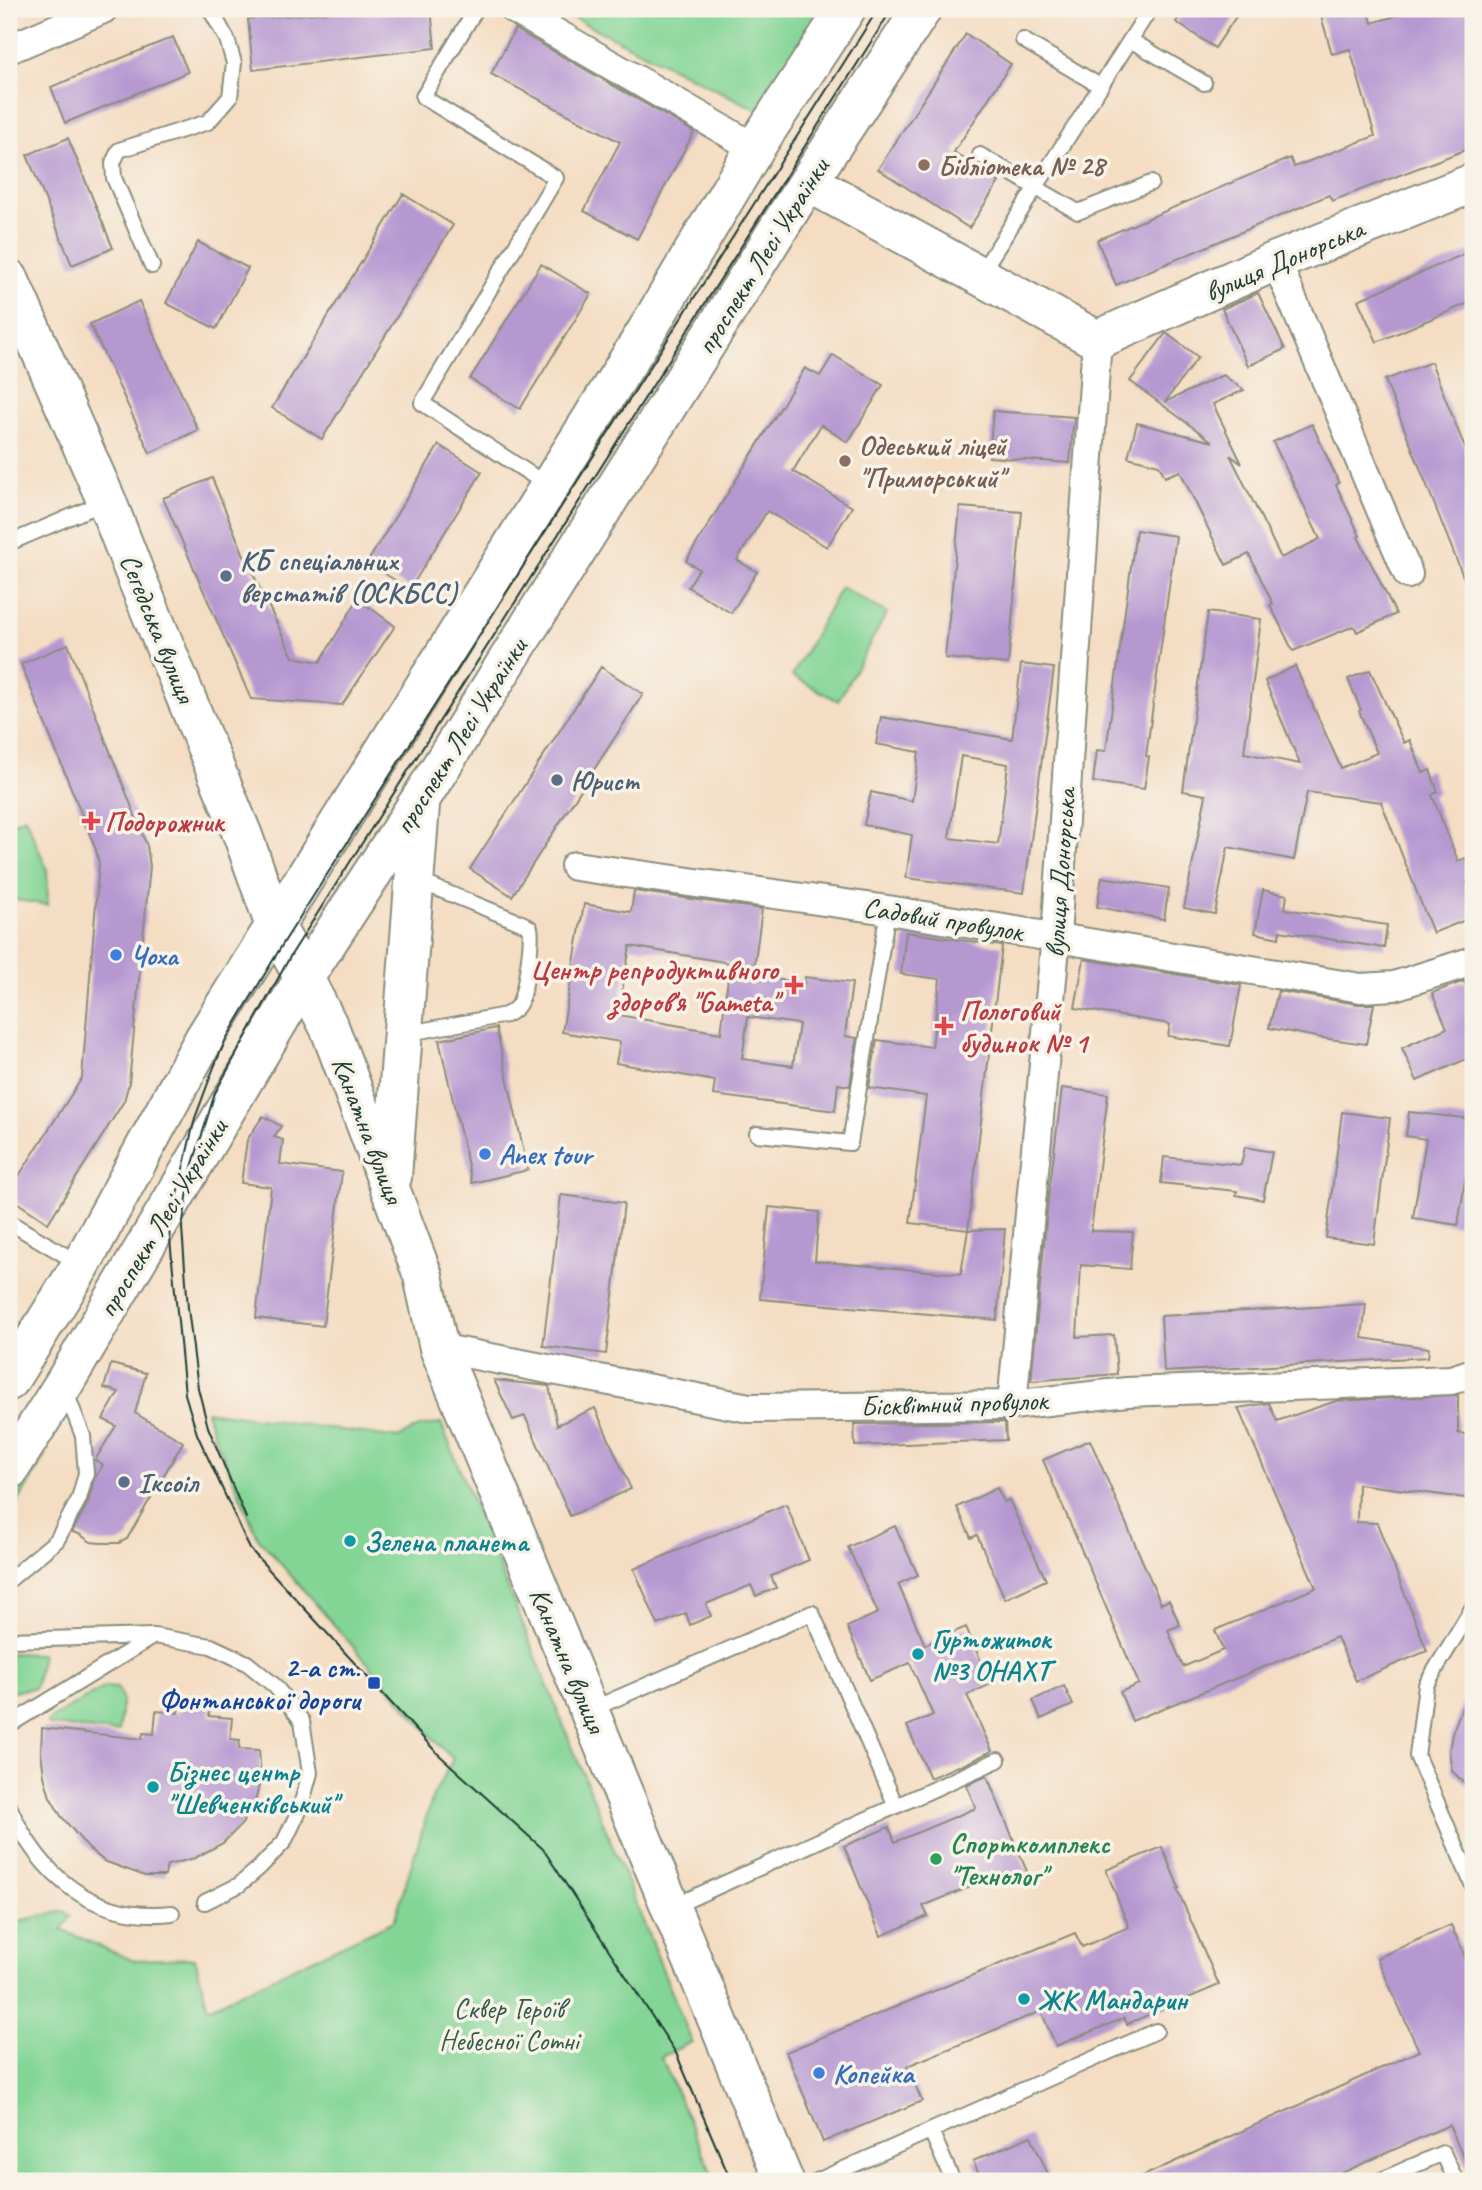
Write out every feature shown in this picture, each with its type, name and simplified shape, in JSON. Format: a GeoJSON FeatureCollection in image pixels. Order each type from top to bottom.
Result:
{"type":"FeatureCollection","features":[{"type":"Feature","properties":{"kind":"main road","name":"проспект Лесі Українки"},"geometry":{"type":"LineString","coordinates":[[9,1381],[81,1265],[204,1039],[646,332],[755,148],[846,9]]}},
{"type":"Feature","properties":{"kind":"main road","name":"проспект Лесі Українки"},"geometry":{"type":"LineString","coordinates":[[9,1469],[63,1385],[304,978],[420,800],[808,181],[922,9]]}},
{"type":"Feature","properties":{"kind":"main road"},"geometry":{"type":"LineString","coordinates":[[808,181],[1097,340]]}},
{"type":"Feature","properties":{"kind":"main road","name":"вулиця Донорська"},"geometry":{"type":"LineString","coordinates":[[1097,340],[1276,261],[1473,183]]}},
{"type":"Feature","properties":{"kind":"main road","name":"Сегедська вулиця"},"geometry":{"type":"LineString","coordinates":[[9,279],[107,502],[243,836],[275,926],[304,978]]}},
{"type":"Feature","properties":{"kind":"main road"},"geometry":{"type":"LineString","coordinates":[[391,1190],[420,800]]}},
{"type":"Feature","properties":{"kind":"main road","name":"Канатна вулиця"},"geometry":{"type":"LineString","coordinates":[[304,978],[330,1029],[423,1276],[439,1348],[784,2181]]}},
{"type":"Feature","properties":{"kind":"street"},"geometry":{"type":"LineString","coordinates":[[9,49],[103,9]]}},
{"type":"Feature","properties":{"kind":"street"},"geometry":{"type":"LineString","coordinates":[[514,9],[755,148]]}},
{"type":"Feature","properties":{"kind":"street"},"geometry":{"type":"LineString","coordinates":[[1276,261],[1408,574]]}},
{"type":"Feature","properties":{"kind":"street","name":"вулиця Донорська"},"geometry":{"type":"LineString","coordinates":[[1012,1405],[1056,936],[1097,340]]}},
{"type":"Feature","properties":{"kind":"street","name":"Садовий провулок"},"geometry":{"type":"LineString","coordinates":[[575,866],[1056,936],[1361,988],[1394,986],[1473,961]]}},
{"type":"Feature","properties":{"kind":"street","name":"Бісквітний провулок"},"geometry":{"type":"LineString","coordinates":[[439,1348],[750,1408],[1012,1405],[1127,1392],[1451,1380],[1473,1373]]}},
{"type":"Feature","properties":{"kind":"lane"},"geometry":{"type":"LineString","coordinates":[[152,266],[114,178],[113,163],[119,150],[208,122],[230,97],[234,63],[227,39],[210,9]]}},
{"type":"Feature","properties":{"kind":"lane"},"geometry":{"type":"LineString","coordinates":[[476,9],[423,97],[556,178],[422,403],[549,486]]}},
{"type":"Feature","properties":{"kind":"lane"},"geometry":{"type":"LineString","coordinates":[[979,276],[1150,9]]}},
{"type":"Feature","properties":{"kind":"lane"},"geometry":{"type":"LineString","coordinates":[[1023,40],[1100,86]]}},
{"type":"Feature","properties":{"kind":"lane"},"geometry":{"type":"LineString","coordinates":[[1130,40],[1204,83]]}},
{"type":"Feature","properties":{"kind":"lane"},"geometry":{"type":"LineString","coordinates":[[981,155],[1078,212],[1151,183]]}},
{"type":"Feature","properties":{"kind":"lane"},"geometry":{"type":"LineString","coordinates":[[9,543],[107,502]]}},
{"type":"Feature","properties":{"kind":"lane"},"geometry":{"type":"LineString","coordinates":[[402,1034],[513,1012],[520,1001],[531,943],[530,928],[524,924],[414,879]]}},
{"type":"Feature","properties":{"kind":"lane"},"geometry":{"type":"LineString","coordinates":[[757,1134],[850,1143],[888,910]]}},
{"type":"Feature","properties":{"kind":"lane"},"geometry":{"type":"LineString","coordinates":[[9,1222],[81,1265]]}},
{"type":"Feature","properties":{"kind":"lane"},"geometry":{"type":"LineString","coordinates":[[9,1580],[57,1540],[79,1499],[86,1473],[83,1436],[63,1385]]}},
{"type":"Feature","properties":{"kind":"lane"},"geometry":{"type":"LineString","coordinates":[[1473,1607],[1426,1685],[1417,1756],[1473,1886]]}},
{"type":"Feature","properties":{"kind":"lane"},"geometry":{"type":"LineString","coordinates":[[589,1710],[812,1613],[896,1806]]}},
{"type":"Feature","properties":{"kind":"lane"},"geometry":{"type":"LineString","coordinates":[[9,1640],[154,1636],[211,1646],[247,1663],[275,1686],[302,1721],[310,1773],[300,1809],[284,1842],[239,1885],[205,1902]]}},
{"type":"Feature","properties":{"kind":"lane"},"geometry":{"type":"LineString","coordinates":[[9,1725],[154,1636]]}},
{"type":"Feature","properties":{"kind":"lane"},"geometry":{"type":"LineString","coordinates":[[670,1908],[998,1760]]}},
{"type":"Feature","properties":{"kind":"lane"},"geometry":{"type":"LineString","coordinates":[[9,1806],[24,1836],[54,1876],[88,1900],[120,1911],[149,1916],[172,1913]]}},
{"type":"Feature","properties":{"kind":"lane"},"geometry":{"type":"LineString","coordinates":[[817,2181],[1156,2031]]}},
{"type":"Feature","properties":{"kind":"lane"},"geometry":{"type":"LineString","coordinates":[[931,2131],[953,2181]]}},
{"type":"Feature","properties":{"kind":"lane"},"geometry":{"type":"LineString","coordinates":[[1379,2181],[1443,2153],[1456,2181]]}},
{"type":"Feature","properties":{"kind":"green space"},"geometry":{"type":"Polygon","coordinates":[[[556,9],[832,9],[762,109],[753,108],[556,9]]]}},
{"type":"Feature","properties":{"kind":"green space"},"geometry":{"type":"Polygon","coordinates":[[[841,587],[887,613],[838,701],[792,676],[841,587]]]}},
{"type":"Feature","properties":{"kind":"green space"},"geometry":{"type":"Polygon","coordinates":[[[25,817],[47,869],[48,905],[9,899],[9,824],[25,817]]]}},
{"type":"Feature","properties":{"kind":"green space","name":"Сквер Героїв Небесної Сотні"},"geometry":{"type":"Polygon","coordinates":[[[206,1411],[398,1438],[419,1427],[441,1423],[692,2042],[661,2057],[715,2181],[9,2181],[9,1923],[64,1911],[71,1916],[62,1930],[132,1960],[195,1958],[208,2008],[394,1921],[433,1796],[453,1759],[258,1538],[206,1411]]]}},
{"type":"Feature","properties":{"kind":"green space"},"geometry":{"type":"Polygon","coordinates":[[[43,1450],[45,1456],[9,1518],[9,1488],[43,1450]]]}},
{"type":"Feature","properties":{"kind":"green space"},"geometry":{"type":"Polygon","coordinates":[[[9,1653],[42,1654],[35,1688],[9,1692],[9,1653]]]}},
{"type":"Feature","properties":{"kind":"green space"},"geometry":{"type":"Polygon","coordinates":[[[105,1687],[117,1688],[121,1694],[119,1731],[49,1725],[53,1717],[105,1687]]]}},
{"type":"Feature","properties":{"kind":"building"},"geometry":{"type":"Polygon","coordinates":[[[364,9],[431,9],[435,48],[253,70],[248,19],[364,9]]]}},
{"type":"Feature","properties":{"kind":"building"},"geometry":{"type":"Polygon","coordinates":[[[1185,9],[1241,9],[1215,48],[1176,22],[1185,9]]]}},
{"type":"Feature","properties":{"kind":"building"},"geometry":{"type":"Polygon","coordinates":[[[1319,9],[1368,9],[1372,23],[1419,9],[1473,9],[1473,147],[1332,201],[1329,195],[1116,285],[1097,240],[1290,158],[1294,167],[1375,136],[1350,49],[1332,54],[1319,9]]]}},
{"type":"Feature","properties":{"kind":"building"},"geometry":{"type":"Polygon","coordinates":[[[515,29],[694,132],[637,239],[584,211],[620,142],[491,74],[515,29]]]}},
{"type":"Feature","properties":{"kind":"building"},"geometry":{"type":"Polygon","coordinates":[[[966,34],[1011,64],[954,152],[999,182],[969,228],[878,169],[966,34]]]}},
{"type":"Feature","properties":{"kind":"building"},"geometry":{"type":"Polygon","coordinates":[[[173,37],[188,72],[65,123],[51,87],[173,37]]]}},
{"type":"Feature","properties":{"kind":"building"},"geometry":{"type":"Polygon","coordinates":[[[68,138],[113,248],[72,265],[27,155],[68,138]]]}},
{"type":"Feature","properties":{"kind":"building"},"geometry":{"type":"Polygon","coordinates":[[[403,194],[453,225],[322,439],[272,408],[403,194]]]}},
{"type":"Feature","properties":{"kind":"building"},"geometry":{"type":"Polygon","coordinates":[[[198,242],[248,268],[216,329],[166,303],[198,242]]]}},
{"type":"Feature","properties":{"kind":"building"},"geometry":{"type":"Polygon","coordinates":[[[1473,250],[1473,301],[1377,342],[1358,300],[1473,250]]]}},
{"type":"Feature","properties":{"kind":"building"},"geometry":{"type":"Polygon","coordinates":[[[541,264],[591,294],[520,409],[470,379],[541,264]]]}},
{"type":"Feature","properties":{"kind":"building"},"geometry":{"type":"Polygon","coordinates":[[[1258,293],[1285,349],[1248,366],[1222,309],[1258,293]]]}},
{"type":"Feature","properties":{"kind":"building"},"geometry":{"type":"Polygon","coordinates":[[[139,301],[198,430],[150,453],[90,324],[139,301]]]}},
{"type":"Feature","properties":{"kind":"building"},"geometry":{"type":"Polygon","coordinates":[[[1166,333],[1198,357],[1165,402],[1223,375],[1244,390],[1213,404],[1242,464],[1230,455],[1281,558],[1320,539],[1273,442],[1312,424],[1339,483],[1336,485],[1360,536],[1358,537],[1396,614],[1357,632],[1354,626],[1293,651],[1249,554],[1226,565],[1180,471],[1165,477],[1159,465],[1128,457],[1137,423],[1213,442],[1130,381],[1166,333]]]}},
{"type":"Feature","properties":{"kind":"building"},"geometry":{"type":"Polygon","coordinates":[[[833,355],[883,385],[848,442],[821,425],[793,471],[852,507],[827,547],[767,511],[737,560],[757,572],[731,613],[688,587],[699,569],[686,561],[805,368],[820,376],[833,355]]]}},
{"type":"Feature","properties":{"kind":"building"},"geometry":{"type":"Polygon","coordinates":[[[1431,362],[1473,468],[1472,599],[1385,380],[1431,362]]]}},
{"type":"Feature","properties":{"kind":"building"},"geometry":{"type":"Polygon","coordinates":[[[993,411],[1074,417],[1070,463],[989,457],[993,411]]]}},
{"type":"Feature","properties":{"kind":"building"},"geometry":{"type":"Polygon","coordinates":[[[439,445],[482,472],[410,589],[367,563],[439,445]]]}},
{"type":"Feature","properties":{"kind":"building","name":"КБ спеціальних верстатів (ОСКБСС)"},"geometry":{"type":"Polygon","coordinates":[[[212,478],[243,553],[293,657],[320,662],[358,599],[395,626],[342,705],[251,699],[163,498],[212,478]]]}},
{"type":"Feature","properties":{"kind":"building"},"geometry":{"type":"Polygon","coordinates":[[[960,507],[1022,512],[1008,664],[945,658],[960,507]]]}},
{"type":"Feature","properties":{"kind":"building"},"geometry":{"type":"Polygon","coordinates":[[[1136,530],[1176,536],[1146,756],[1149,757],[1144,789],[1093,782],[1097,750],[1106,751],[1136,530]]]}},
{"type":"Feature","properties":{"kind":"building"},"geometry":{"type":"Polygon","coordinates":[[[1208,612],[1261,619],[1244,753],[1300,764],[1265,681],[1295,666],[1341,768],[1377,753],[1348,679],[1370,670],[1404,743],[1410,740],[1423,773],[1430,770],[1438,792],[1432,795],[1458,861],[1466,858],[1473,877],[1467,882],[1473,899],[1473,917],[1433,933],[1381,802],[1307,792],[1294,860],[1228,847],[1215,914],[1184,908],[1206,795],[1183,791],[1208,612]]]}},
{"type":"Feature","properties":{"kind":"building"},"geometry":{"type":"Polygon","coordinates":[[[68,644],[147,846],[150,866],[129,1083],[124,1101],[48,1223],[9,1197],[9,1191],[82,1078],[99,864],[96,850],[21,664],[68,644]]]}},
{"type":"Feature","properties":{"kind":"building"},"geometry":{"type":"Polygon","coordinates":[[[1021,664],[1054,668],[1024,893],[906,878],[912,835],[864,825],[871,792],[912,801],[919,752],[876,744],[881,717],[1012,739],[1021,664]],[[961,756],[949,838],[998,844],[1008,764],[961,756]]]}},
{"type":"Feature","properties":{"kind":"building"},"geometry":{"type":"Polygon","coordinates":[[[601,667],[643,694],[512,896],[470,869],[601,667]]]}},
{"type":"Feature","properties":{"kind":"building"},"geometry":{"type":"Polygon","coordinates":[[[1102,877],[1169,888],[1164,919],[1097,907],[1102,877]]]}},
{"type":"Feature","properties":{"kind":"building"},"geometry":{"type":"Polygon","coordinates":[[[1263,890],[1287,895],[1285,909],[1387,925],[1384,948],[1280,931],[1279,938],[1255,933],[1263,890]]]}},
{"type":"Feature","properties":{"kind":"building"},"geometry":{"type":"Polygon","coordinates":[[[634,891],[762,909],[753,976],[804,983],[805,977],[852,983],[845,1036],[857,1038],[850,1086],[838,1084],[835,1111],[713,1095],[715,1081],[616,1063],[620,1042],[562,1032],[584,904],[631,912],[634,891]],[[630,946],[618,1015],[721,1033],[730,963],[630,946]],[[748,1017],[742,1059],[793,1066],[799,1024],[748,1017]]]}},
{"type":"Feature","properties":{"kind":"building","name":"Пологовий будинок № 1"},"geometry":{"type":"Polygon","coordinates":[[[906,932],[1002,946],[968,1230],[910,1223],[926,1096],[869,1088],[877,1040],[932,1047],[940,979],[901,974],[906,932]]]}},
{"type":"Feature","properties":{"kind":"building"},"geometry":{"type":"Polygon","coordinates":[[[1084,959],[1241,985],[1230,1046],[1168,1036],[1170,1024],[1075,1008],[1084,959]]]}},
{"type":"Feature","properties":{"kind":"building"},"geometry":{"type":"Polygon","coordinates":[[[1464,981],[1473,1002],[1473,1056],[1417,1081],[1402,1048],[1447,1028],[1432,993],[1464,981]]]}},
{"type":"Feature","properties":{"kind":"building"},"geometry":{"type":"Polygon","coordinates":[[[1278,991],[1358,1004],[1374,1004],[1366,1044],[1269,1028],[1278,991]]]}},
{"type":"Feature","properties":{"kind":"building"},"geometry":{"type":"Polygon","coordinates":[[[496,1028],[528,1170],[472,1183],[439,1040],[496,1028]]]}},
{"type":"Feature","properties":{"kind":"building"},"geometry":{"type":"Polygon","coordinates":[[[1062,1088],[1108,1094],[1091,1231],[1133,1232],[1130,1269],[1081,1265],[1077,1337],[1114,1335],[1117,1374],[1031,1381],[1048,1201],[1062,1088]]]}},
{"type":"Feature","properties":{"kind":"building"},"geometry":{"type":"Polygon","coordinates":[[[1342,1112],[1390,1118],[1374,1244],[1326,1238],[1342,1112]]]}},
{"type":"Feature","properties":{"kind":"building"},"geometry":{"type":"Polygon","coordinates":[[[1409,1112],[1473,1119],[1458,1225],[1413,1218],[1426,1139],[1406,1136],[1409,1112]]]}},
{"type":"Feature","properties":{"kind":"building"},"geometry":{"type":"Polygon","coordinates":[[[263,1116],[281,1126],[274,1137],[283,1140],[280,1164],[342,1172],[323,1326],[256,1318],[271,1187],[241,1183],[247,1140],[263,1116]]]}},
{"type":"Feature","properties":{"kind":"building"},"geometry":{"type":"Polygon","coordinates":[[[1245,1147],[1272,1152],[1263,1200],[1236,1195],[1237,1191],[1161,1183],[1164,1157],[1241,1165],[1245,1147]]]}},
{"type":"Feature","properties":{"kind":"building"},"geometry":{"type":"Polygon","coordinates":[[[561,1195],[624,1203],[606,1354],[543,1346],[561,1195]]]}},
{"type":"Feature","properties":{"kind":"building"},"geometry":{"type":"Polygon","coordinates":[[[769,1207],[819,1212],[815,1261],[961,1274],[968,1230],[1005,1229],[997,1320],[760,1299],[769,1207]]]}},
{"type":"Feature","properties":{"kind":"building"},"geometry":{"type":"Polygon","coordinates":[[[1366,1304],[1362,1338],[1429,1348],[1428,1357],[1164,1372],[1161,1316],[1366,1304]]]}},
{"type":"Feature","properties":{"kind":"building"},"geometry":{"type":"Polygon","coordinates":[[[111,1364],[146,1373],[135,1413],[183,1442],[127,1539],[119,1543],[100,1543],[91,1542],[72,1532],[88,1503],[94,1479],[103,1465],[95,1460],[116,1426],[103,1419],[119,1392],[104,1388],[111,1364]]]}},
{"type":"Feature","properties":{"kind":"building"},"geometry":{"type":"Polygon","coordinates":[[[494,1380],[549,1386],[557,1425],[595,1408],[631,1489],[570,1516],[525,1416],[513,1420],[494,1380]]]}},
{"type":"Feature","properties":{"kind":"building"},"geometry":{"type":"Polygon","coordinates":[[[1458,1395],[1458,1433],[1473,1435],[1473,1499],[1358,1484],[1357,1522],[1377,1523],[1427,1651],[1356,1681],[1337,1637],[1132,1721],[1120,1692],[1139,1684],[1043,1460],[1090,1440],[1161,1604],[1169,1600],[1180,1625],[1168,1630],[1183,1667],[1223,1650],[1215,1630],[1316,1588],[1238,1408],[1269,1403],[1277,1421],[1336,1401],[1458,1395]]]}},
{"type":"Feature","properties":{"kind":"building"},"geometry":{"type":"Polygon","coordinates":[[[1005,1422],[1006,1440],[855,1446],[854,1424],[1005,1422]]]}},
{"type":"Feature","properties":{"kind":"building"},"geometry":{"type":"Polygon","coordinates":[[[997,1488],[1004,1502],[1009,1500],[1046,1580],[1005,1599],[977,1535],[971,1538],[957,1507],[997,1488]]]}},
{"type":"Feature","properties":{"kind":"building"},"geometry":{"type":"Polygon","coordinates":[[[786,1504],[809,1560],[771,1576],[776,1588],[756,1596],[751,1585],[706,1604],[711,1616],[690,1625],[686,1613],[658,1625],[634,1569],[786,1504]]]}},
{"type":"Feature","properties":{"kind":"building","name":"Гуртожиток №3 ОНАХТ"},"geometry":{"type":"Polygon","coordinates":[[[895,1526],[918,1575],[898,1584],[925,1645],[966,1627],[991,1684],[967,1695],[992,1751],[930,1778],[907,1726],[933,1715],[910,1663],[870,1680],[847,1627],[878,1613],[848,1547],[895,1526]]]}},
{"type":"Feature","properties":{"kind":"building"},"geometry":{"type":"Polygon","coordinates":[[[1471,1683],[1473,1791],[1452,1771],[1449,1751],[1452,1734],[1471,1683]]]}},
{"type":"Feature","properties":{"kind":"building"},"geometry":{"type":"Polygon","coordinates":[[[1064,1686],[1073,1705],[1041,1719],[1033,1700],[1064,1686]]]}},
{"type":"Feature","properties":{"kind":"building","name":"Бізнес центр \"Шевченківський\""},"geometry":{"type":"Polygon","coordinates":[[[179,1704],[210,1707],[209,1716],[232,1718],[230,1739],[240,1740],[239,1749],[259,1750],[261,1777],[255,1802],[242,1824],[223,1843],[195,1858],[167,1865],[165,1876],[145,1876],[104,1861],[88,1848],[61,1816],[50,1797],[44,1776],[42,1728],[142,1739],[143,1733],[154,1734],[156,1711],[178,1713],[179,1704]]]}},
{"type":"Feature","properties":{"kind":"building","name":"Спорткомплекс \"Технолог\""},"geometry":{"type":"Polygon","coordinates":[[[987,1776],[1028,1874],[1007,1883],[1003,1873],[923,1906],[928,1916],[881,1936],[844,1846],[889,1827],[895,1842],[976,1808],[966,1785],[987,1776]]]}},
{"type":"Feature","properties":{"kind":"building"},"geometry":{"type":"Polygon","coordinates":[[[1162,1847],[1179,1888],[1177,1889],[1219,1985],[1127,2024],[1124,2018],[1056,2046],[1041,2011],[907,2066],[922,2101],[823,2142],[786,2052],[1075,1933],[1082,1947],[1129,1927],[1106,1870],[1162,1847]]]}},
{"type":"Feature","properties":{"kind":"building"},"geometry":{"type":"Polygon","coordinates":[[[1451,1925],[1473,1975],[1473,2178],[1449,2125],[1324,2181],[1132,2181],[1419,2051],[1377,1958],[1451,1925]]]}},
{"type":"Feature","properties":{"kind":"building"},"geometry":{"type":"Polygon","coordinates":[[[1031,2136],[1051,2181],[982,2181],[973,2161],[1031,2136]]]}},
{"type":"Feature","properties":{"kind":"tram line"},"geometry":{"type":"LineString","coordinates":[[731,2181],[676,2053],[543,1849],[437,1753],[250,1549],[197,1434],[185,1394],[169,1229],[195,1118],[226,1039],[284,942],[878,9]]}},
{"type":"Feature","properties":{"kind":"tram line"},"geometry":{"type":"LineString","coordinates":[[246,1518],[208,1427],[198,1388],[182,1228],[192,1167],[215,1093],[291,955],[892,9]]}},
{"type":"Feature","properties":{"kind":"place","name":"Бібліотека № 28"},"geometry":{"type":"Point","coordinates":[924,165]}},
{"type":"Feature","properties":{"kind":"place","name":"Одеський ліцей \"Приморський\""},"geometry":{"type":"Point","coordinates":[845,461]}},
{"type":"Feature","properties":{"kind":"place","name":"КБ спеціальних верстатів (ОСКБСС)"},"geometry":{"type":"Point","coordinates":[226,576]}},
{"type":"Feature","properties":{"kind":"place","name":"Юрист"},"geometry":{"type":"Point","coordinates":[557,780]}},
{"type":"Feature","properties":{"kind":"place","name":"Подорожник"},"geometry":{"type":"Point","coordinates":[91,821]}},
{"type":"Feature","properties":{"kind":"place","name":"Чоха"},"geometry":{"type":"Point","coordinates":[116,955]}},
{"type":"Feature","properties":{"kind":"place","name":"Центр репродуктивного здоров'я \"Gameta\""},"geometry":{"type":"Point","coordinates":[794,985]}},
{"type":"Feature","properties":{"kind":"place","name":"Пологовий будинок № 1"},"geometry":{"type":"Point","coordinates":[944,1026]}},
{"type":"Feature","properties":{"kind":"place","name":"Anex tour"},"geometry":{"type":"Point","coordinates":[485,1154]}},
{"type":"Feature","properties":{"kind":"place","name":"Іксоіл"},"geometry":{"type":"Point","coordinates":[124,1482]}},
{"type":"Feature","properties":{"kind":"place","name":"Зелена планета"},"geometry":{"type":"Point","coordinates":[350,1541]}},
{"type":"Feature","properties":{"kind":"place","name":"Гуртожиток №3 ОНАХТ"},"geometry":{"type":"Point","coordinates":[918,1654]}},
{"type":"Feature","properties":{"kind":"place","name":"2-а ст. Фонтанської дороги"},"geometry":{"type":"Point","coordinates":[374,1683]}},
{"type":"Feature","properties":{"kind":"place","name":"Бізнес центр \"Шевченківський\""},"geometry":{"type":"Point","coordinates":[153,1787]}},
{"type":"Feature","properties":{"kind":"place","name":"Спорткомплекс \"Технолог\""},"geometry":{"type":"Point","coordinates":[936,1859]}},
{"type":"Feature","properties":{"kind":"place","name":"ЖК Мандарин"},"geometry":{"type":"Point","coordinates":[1024,1999]}},
{"type":"Feature","properties":{"kind":"place","name":"Копейка"},"geometry":{"type":"Point","coordinates":[819,2073]}}]}
